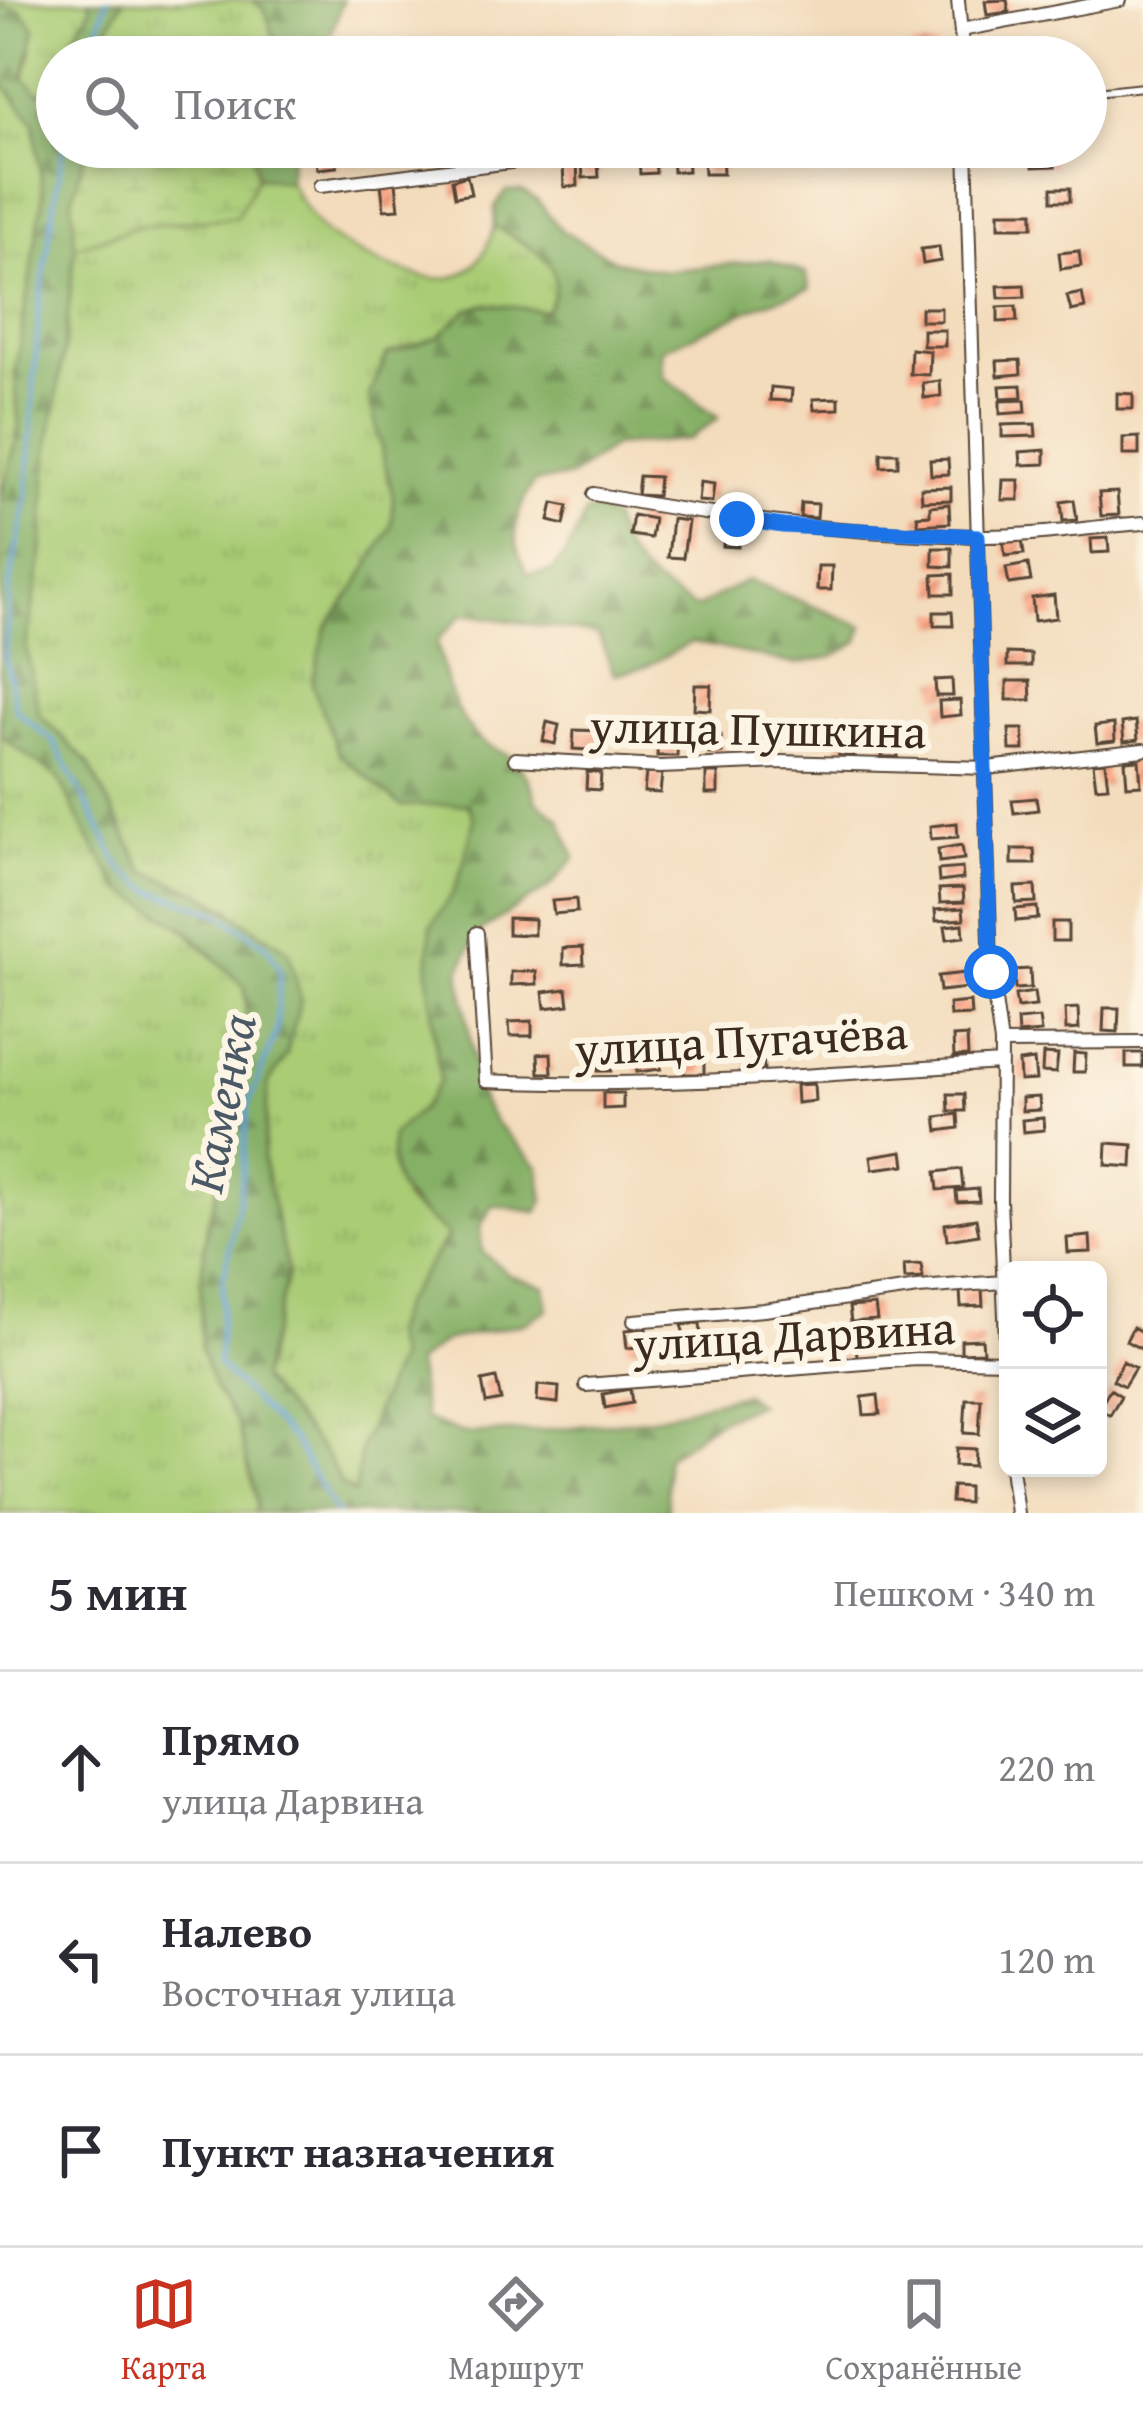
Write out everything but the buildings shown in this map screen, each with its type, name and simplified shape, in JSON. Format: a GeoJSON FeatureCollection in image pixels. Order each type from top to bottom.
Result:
{"type":"FeatureCollection","features":[{"type":"Feature","properties":{"kind":"street"},"geometry":{"type":"LineString","coordinates":[[958,0],[961,36]]}},
{"type":"Feature","properties":{"kind":"street"},"geometry":{"type":"LineString","coordinates":[[961,30],[1120,0]]}},
{"type":"Feature","properties":{"kind":"street"},"geometry":{"type":"LineString","coordinates":[[320,186],[463,168]]}},
{"type":"Feature","properties":{"kind":"street","name":"улица Дарвина"},"geometry":{"type":"LineString","coordinates":[[967,168],[991,972],[1001,1043],[1004,1261]]}},
{"type":"Feature","properties":{"kind":"street"},"geometry":{"type":"LineString","coordinates":[[594,494],[783,526],[978,536],[1143,523]]}},
{"type":"Feature","properties":{"kind":"street","name":"улица Пушкина"},"geometry":{"type":"LineString","coordinates":[[515,759],[660,767],[781,762],[987,768],[1143,750]]}},
{"type":"Feature","properties":{"kind":"street","name":"улица Пугачёва"},"geometry":{"type":"LineString","coordinates":[[477,933],[486,1081],[753,1080],[1000,1063]]}},
{"type":"Feature","properties":{"kind":"street"},"geometry":{"type":"LineString","coordinates":[[1001,1043],[1143,1042]]}},
{"type":"Feature","properties":{"kind":"street","name":"улица Дарвина"},"geometry":{"type":"LineString","coordinates":[[634,1321],[999,1282]]}},
{"type":"Feature","properties":{"kind":"street","name":"улица Дарвина"},"geometry":{"type":"LineString","coordinates":[[586,1385],[916,1359],[999,1361]]}},
{"type":"Feature","properties":{"kind":"street"},"geometry":{"type":"LineString","coordinates":[[1012,1477],[1017,1513]]}},
{"type":"Feature","properties":{"kind":"lane"},"geometry":{"type":"LineString","coordinates":[[1107,91],[1143,87]]}},
{"type":"Feature","properties":{"kind":"green space"},"geometry":{"type":"Polygon","coordinates":[[[0,0],[89,0],[91,8],[74,36],[36,36],[36,91],[24,78],[32,50],[21,10],[0,5],[0,0]]]}},
{"type":"Feature","properties":{"kind":"green space"},"geometry":{"type":"Polygon","coordinates":[[[89,0],[123,0],[104,36],[74,36],[91,8],[89,0]]]}},
{"type":"Feature","properties":{"kind":"green space"},"geometry":{"type":"Polygon","coordinates":[[[123,0],[253,0],[265,10],[273,36],[104,36],[123,0]]]}},
{"type":"Feature","properties":{"kind":"green space"},"geometry":{"type":"Polygon","coordinates":[[[253,0],[343,0],[330,36],[273,36],[265,10],[253,0]]]}},
{"type":"Feature","properties":{"kind":"green space"},"geometry":{"type":"Polygon","coordinates":[[[0,5],[21,10],[35,29],[24,78],[36,90],[36,139],[34,123],[0,78],[0,5]]]}},
{"type":"Feature","properties":{"kind":"green space"},"geometry":{"type":"Polygon","coordinates":[[[0,78],[34,123],[43,195],[15,373],[19,430],[0,501],[0,78]]]}},
{"type":"Feature","properties":{"kind":"green space"},"geometry":{"type":"Polygon","coordinates":[[[40,168],[81,168],[72,201],[75,247],[65,344],[47,458],[42,553],[26,646],[39,714],[88,763],[144,871],[199,892],[288,950],[301,999],[286,1056],[268,1084],[263,1160],[288,1274],[260,1379],[325,1453],[342,1486],[355,1493],[361,1447],[397,1360],[391,1334],[402,1303],[448,1236],[411,1204],[397,1184],[392,1135],[423,1107],[440,1081],[428,975],[431,926],[454,891],[474,820],[469,804],[401,806],[339,754],[312,684],[326,628],[392,525],[393,497],[369,396],[388,354],[438,337],[467,310],[487,304],[546,311],[554,294],[552,269],[533,249],[494,226],[495,207],[506,191],[522,191],[538,201],[561,230],[616,261],[665,271],[769,260],[806,274],[810,289],[765,303],[662,349],[663,376],[718,418],[689,439],[613,446],[570,477],[534,482],[518,516],[516,538],[528,574],[551,572],[586,513],[597,509],[613,520],[625,550],[644,573],[696,608],[747,580],[863,626],[859,641],[832,657],[794,664],[692,642],[645,667],[614,674],[598,634],[463,614],[437,640],[446,682],[464,721],[483,742],[518,764],[537,802],[560,819],[575,858],[549,887],[477,933],[460,971],[483,1103],[539,1167],[544,1201],[537,1212],[493,1205],[480,1227],[482,1251],[509,1275],[544,1286],[548,1309],[524,1323],[444,1341],[416,1363],[425,1419],[463,1434],[537,1431],[653,1418],[745,1393],[757,1404],[715,1422],[666,1458],[668,1513],[255,1513],[257,1501],[237,1423],[214,1387],[201,1350],[201,1279],[208,1221],[232,1136],[246,1019],[245,987],[186,929],[120,889],[58,777],[0,736],[0,501],[19,430],[15,373],[43,195],[40,168]]]}},
{"type":"Feature","properties":{"kind":"green space"},"geometry":{"type":"Polygon","coordinates":[[[81,168],[256,168],[258,176],[236,217],[140,226],[75,247],[72,201],[81,168]]]}},
{"type":"Feature","properties":{"kind":"green space"},"geometry":{"type":"Polygon","coordinates":[[[256,168],[290,168],[289,182],[258,176],[256,168]]]}},
{"type":"Feature","properties":{"kind":"green space"},"geometry":{"type":"Polygon","coordinates":[[[258,176],[289,182],[331,237],[400,270],[435,278],[458,276],[479,259],[494,226],[544,258],[555,280],[546,311],[487,304],[467,310],[438,337],[387,354],[369,397],[393,497],[392,525],[358,585],[326,628],[469,804],[474,820],[454,891],[431,926],[432,1020],[440,1081],[423,1107],[392,1135],[404,1201],[448,1235],[402,1303],[391,1334],[397,1360],[361,1447],[356,1494],[342,1486],[325,1453],[260,1379],[288,1274],[263,1160],[268,1084],[286,1056],[232,910],[144,871],[88,763],[39,714],[26,647],[42,553],[47,458],[75,247],[140,226],[236,217],[258,176]]]}},
{"type":"Feature","properties":{"kind":"green space"},"geometry":{"type":"Polygon","coordinates":[[[0,736],[58,777],[89,839],[245,987],[246,1019],[232,1136],[208,1221],[201,1279],[201,1350],[214,1387],[237,1423],[257,1501],[255,1513],[0,1513],[0,736]]]}},
{"type":"Feature","properties":{"kind":"waterway","name":"Каменка"},"geometry":{"type":"LineString","coordinates":[[96,36],[107,0]]}},
{"type":"Feature","properties":{"kind":"waterway","name":"Каменка"},"geometry":{"type":"LineString","coordinates":[[60,168],[39,307],[27,495],[9,588],[5,655],[16,710],[54,742],[122,870],[152,891],[217,912],[267,946],[280,969],[276,1032],[248,1106],[241,1187],[223,1281],[218,1365],[293,1440],[336,1513]]}},
{"type":"Feature","properties":{"kind":"route"},"geometry":{"type":"LineString","coordinates":[[737,519],[783,526],[978,536],[991,972]]}}]}
